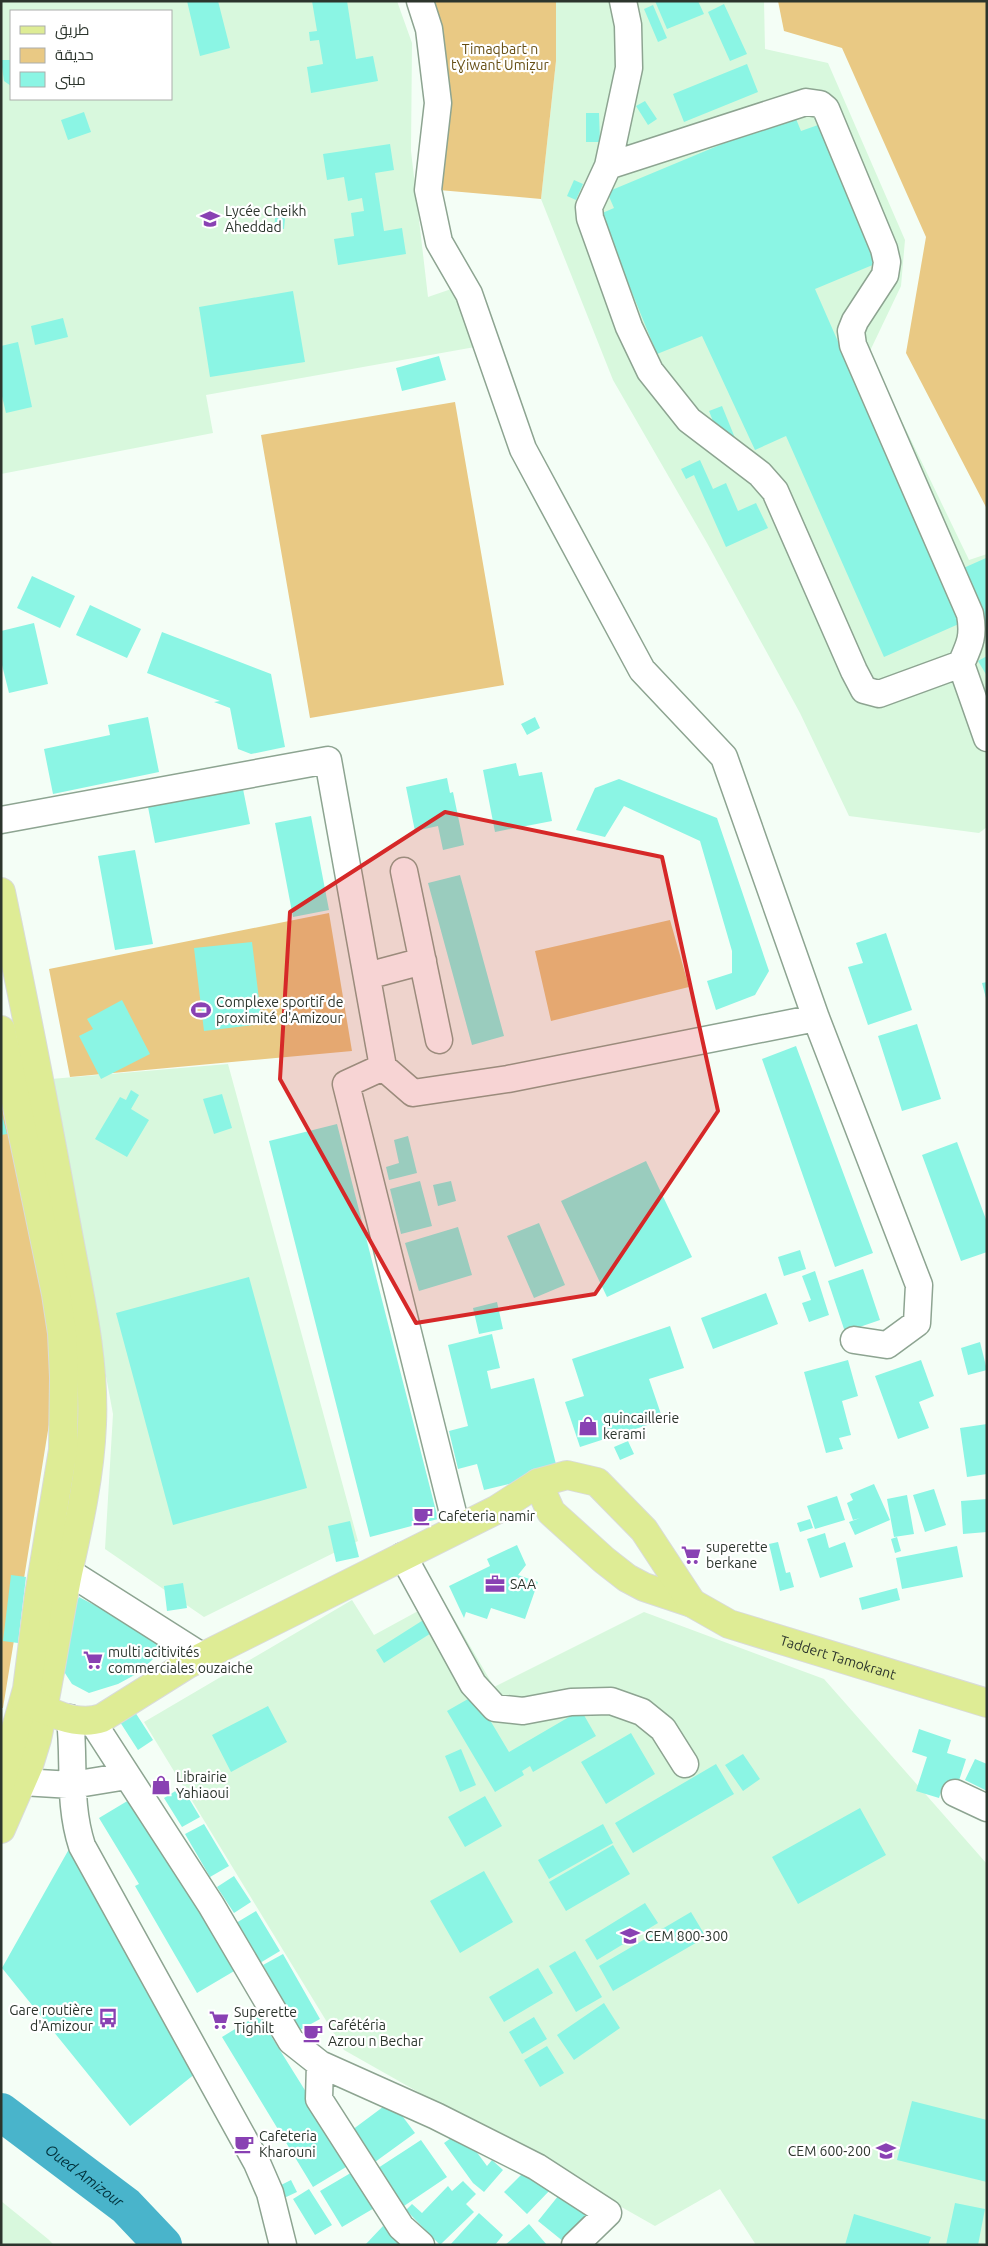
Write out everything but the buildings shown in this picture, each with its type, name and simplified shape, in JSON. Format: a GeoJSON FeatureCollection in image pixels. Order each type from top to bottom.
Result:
{"type":"FeatureCollection","features":[{"type":"Feature","properties":{"kind":"main road"},"geometry":{"type":"LineString","coordinates":[[1,892],[41,1087],[85,1326],[92,1384],[92,1424],[88,1469],[76,1543],[12,1781],[1,1830]]}},
{"type":"Feature","properties":{"kind":"main road"},"geometry":{"type":"LineString","coordinates":[[1,1030],[8,1077],[56,1294],[62,1333],[64,1377],[63,1450],[34,1704]]}},
{"type":"Feature","properties":{"kind":"main road"},"geometry":{"type":"LineString","coordinates":[[8,1077],[41,1087]]}},
{"type":"Feature","properties":{"kind":"main road"},"geometry":{"type":"LineString","coordinates":[[34,1704],[81,1720],[110,1714],[203,1657],[496,1510],[538,1483],[568,1475],[598,1482],[644,1530],[692,1603]]}},
{"type":"Feature","properties":{"kind":"main road"},"geometry":{"type":"LineString","coordinates":[[538,1483],[551,1512],[627,1578],[644,1588],[692,1603]]}},
{"type":"Feature","properties":{"kind":"main road","name":"Taddert Tamokrant"},"geometry":{"type":"LineString","coordinates":[[692,1603],[729,1624],[987,1703]]}},
{"type":"Feature","properties":{"kind":"street"},"geometry":{"type":"LineString","coordinates":[[420,1],[429,28],[438,103],[428,190],[439,242],[469,294],[523,449],[642,670],[724,757],[816,1018],[919,1285],[917,1323],[887,1345],[854,1340]]}},
{"type":"Feature","properties":{"kind":"street"},"geometry":{"type":"LineString","coordinates":[[623,1],[628,25],[628,68],[608,166],[589,207],[590,218],[629,327],[650,371],[689,420],[760,474],[775,491],[864,690],[880,694],[961,664]]}},
{"type":"Feature","properties":{"kind":"street"},"geometry":{"type":"LineString","coordinates":[[608,166],[806,102],[820,104],[826,109],[884,249],[887,262],[885,275],[851,330],[853,345],[970,614],[973,630],[972,640],[961,664],[987,738]]}},
{"type":"Feature","properties":{"kind":"street"},"geometry":{"type":"LineString","coordinates":[[1,820],[328,760],[383,1067],[413,1093],[508,1078],[816,1018]]}},
{"type":"Feature","properties":{"kind":"street"},"geometry":{"type":"LineString","coordinates":[[404,871],[439,1040]]}},
{"type":"Feature","properties":{"kind":"street"},"geometry":{"type":"LineString","coordinates":[[367,976],[423,961]]}},
{"type":"Feature","properties":{"kind":"street"},"geometry":{"type":"LineString","coordinates":[[383,1067],[346,1084],[457,1529]]}},
{"type":"Feature","properties":{"kind":"street"},"geometry":{"type":"LineString","coordinates":[[403,1556],[473,1684],[495,1708],[523,1711],[571,1702],[611,1701],[642,1712],[663,1729],[685,1764]]}},
{"type":"Feature","properties":{"kind":"street"},"geometry":{"type":"LineString","coordinates":[[69,1572],[203,1657]]}},
{"type":"Feature","properties":{"kind":"street"},"geometry":{"type":"LineString","coordinates":[[81,1720],[128,1776],[211,1905],[291,2041],[320,2064],[436,2116],[537,2167],[608,2213],[575,2245]]}},
{"type":"Feature","properties":{"kind":"street"},"geometry":{"type":"LineString","coordinates":[[81,1720],[73,1762],[72,1785],[75,1823],[82,1846],[257,2163],[270,2193],[283,2245]]}},
{"type":"Feature","properties":{"kind":"street"},"geometry":{"type":"LineString","coordinates":[[12,1781],[72,1785],[128,1776]]}},
{"type":"Feature","properties":{"kind":"street"},"geometry":{"type":"LineString","coordinates":[[955,1793],[987,1808]]}},
{"type":"Feature","properties":{"kind":"street"},"geometry":{"type":"LineString","coordinates":[[320,2064],[319,2099],[401,2227],[421,2245]]}},
{"type":"Feature","properties":{"kind":"highlighted area"},"geometry":{"type":"Polygon","coordinates":[[[445,812],[662,857],[718,1111],[595,1294],[416,1323],[280,1079],[290,912],[445,812]]]}},
{"type":"Feature","properties":{"kind":"shaded area","name":"Lycée Cheikh Aheddad"},"geometry":{"type":"Polygon","coordinates":[[[1,1],[397,1],[412,43],[411,151],[428,297],[460,286],[475,347],[206,395],[213,433],[1,474],[1,1]]]}},
{"type":"Feature","properties":{"kind":"shaded area"},"geometry":{"type":"Polygon","coordinates":[[[556,1],[764,1],[765,49],[828,63],[905,240],[901,286],[869,353],[969,560],[987,554],[987,827],[979,833],[849,816],[800,713],[707,543],[613,380],[541,199],[556,61],[556,1]]]}},
{"type":"Feature","properties":{"kind":"shaded area"},"geometry":{"type":"Polygon","coordinates":[[[228,1064],[358,1541],[204,1617],[105,1549],[113,1414],[51,1079],[228,1064]]]}},
{"type":"Feature","properties":{"kind":"shaded area","name":"CEM 800-300"},"geometry":{"type":"Polygon","coordinates":[[[442,1598],[494,1687],[644,1612],[824,1679],[987,1864],[987,2245],[756,2245],[720,2189],[655,2226],[344,2050],[144,1722],[352,1600],[374,1635],[442,1598]]]}},
{"type":"Feature","properties":{"kind":"shaded area"},"geometry":{"type":"Polygon","coordinates":[[[1,2201],[48,2239],[54,2245],[1,2245],[1,2201]]]}},
{"type":"Feature","properties":{"kind":"green space","name":"Timaqbart n tɣiwant Umiẓur"},"geometry":{"type":"Polygon","coordinates":[[[432,1],[556,1],[556,61],[541,199],[439,190],[432,1]]]}},
{"type":"Feature","properties":{"kind":"green space"},"geometry":{"type":"Polygon","coordinates":[[[778,1],[987,1],[987,509],[906,353],[926,237],[842,48],[784,31],[778,1]]]}},
{"type":"Feature","properties":{"kind":"green space"},"geometry":{"type":"Polygon","coordinates":[[[455,402],[504,685],[310,718],[261,435],[455,402]]]}},
{"type":"Feature","properties":{"kind":"green space","name":"Complexe sportif de proximité d'Amizour"},"geometry":{"type":"Polygon","coordinates":[[[329,913],[352,1051],[70,1077],[49,969],[329,913]]]}},
{"type":"Feature","properties":{"kind":"green space"},"geometry":{"type":"Polygon","coordinates":[[[670,920],[689,987],[551,1021],[535,951],[670,920]]]}},
{"type":"Feature","properties":{"kind":"green space"},"geometry":{"type":"Polygon","coordinates":[[[1,1102],[49,1322],[51,1412],[3,1708],[1,1708],[1,1102]]]}},
{"type":"Feature","properties":{"kind":"waterway","name":"Oued Amizour"},"geometry":{"type":"LineString","coordinates":[[1,2112],[126,2206],[163,2245]]}},
{"type":"Feature","properties":{"kind":"place","name":"Lycée Cheikh Aheddad"},"geometry":{"type":"Point","coordinates":[210,219]}},
{"type":"Feature","properties":{"kind":"place","name":"Complexe sportif de proximité d'Amizour"},"geometry":{"type":"Point","coordinates":[201,1010]}},
{"type":"Feature","properties":{"kind":"place","name":"quincaillerie kerami"},"geometry":{"type":"Point","coordinates":[588,1426]}},
{"type":"Feature","properties":{"kind":"place","name":"Cafeteria namir"},"geometry":{"type":"Point","coordinates":[423,1516]}},
{"type":"Feature","properties":{"kind":"place","name":"superette berkane"},"geometry":{"type":"Point","coordinates":[691,1555]}},
{"type":"Feature","properties":{"kind":"place","name":"SAA"},"geometry":{"type":"Point","coordinates":[495,1584]}},
{"type":"Feature","properties":{"kind":"place","name":"multi acitivités commerciales ouzaiche"},"geometry":{"type":"Point","coordinates":[93,1660]}},
{"type":"Feature","properties":{"kind":"place","name":"Librairie Yahiaoui"},"geometry":{"type":"Point","coordinates":[161,1785]}},
{"type":"Feature","properties":{"kind":"place","name":"CEM 800-300"},"geometry":{"type":"Point","coordinates":[630,1936]}},
{"type":"Feature","properties":{"kind":"place","name":"Gare routière d'Amizour"},"geometry":{"type":"Point","coordinates":[108,2018]}},
{"type":"Feature","properties":{"kind":"place","name":"Superette Tighilt"},"geometry":{"type":"Point","coordinates":[219,2020]}},
{"type":"Feature","properties":{"kind":"place","name":"Cafétéria Azrou n Bechar"},"geometry":{"type":"Point","coordinates":[313,2033]}},
{"type":"Feature","properties":{"kind":"place","name":"Cafeteria Kharouni"},"geometry":{"type":"Point","coordinates":[244,2144]}},
{"type":"Feature","properties":{"kind":"place","name":"CEM 600-200"},"geometry":{"type":"Point","coordinates":[886,2151]}}]}
